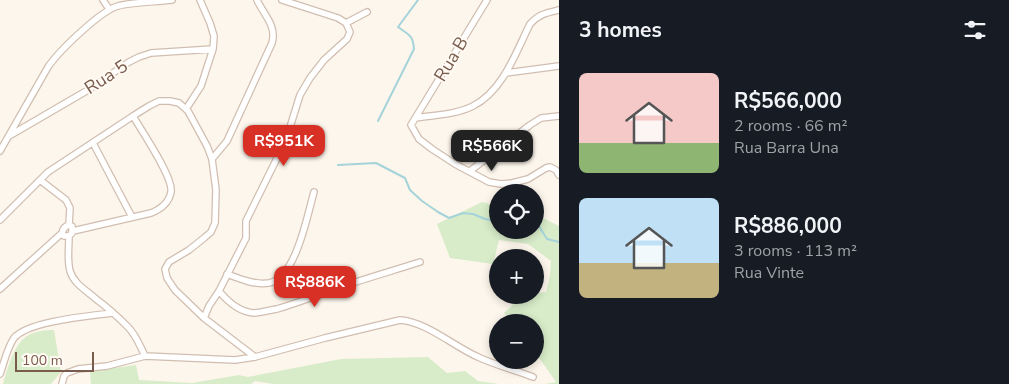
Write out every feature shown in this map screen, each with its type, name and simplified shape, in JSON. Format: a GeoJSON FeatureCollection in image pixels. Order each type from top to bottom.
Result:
{"type":"FeatureCollection","features":[{"type":"Feature","properties":{"kind":"street"},"geometry":{"type":"LineString","coordinates":[[103,0],[109,9]]}},
{"type":"Feature","properties":{"kind":"street"},"geometry":{"type":"LineString","coordinates":[[0,151],[55,57],[99,16],[119,5],[172,0]]}},
{"type":"Feature","properties":{"kind":"street"},"geometry":{"type":"LineString","coordinates":[[186,109],[201,86],[213,49],[214,36],[200,0]]}},
{"type":"Feature","properties":{"kind":"street"},"geometry":{"type":"LineString","coordinates":[[212,159],[227,141],[274,37],[271,25],[257,0]]}},
{"type":"Feature","properties":{"kind":"street"},"geometry":{"type":"LineString","coordinates":[[204,318],[208,306],[219,291],[246,238],[246,221],[286,140],[300,95],[324,60],[347,39],[350,32],[346,23],[338,18],[282,0]]}},
{"type":"Feature","properties":{"kind":"street","name":"Rua B"},"geometry":{"type":"LineString","coordinates":[[416,118],[487,0]]}},
{"type":"Feature","properties":{"kind":"street"},"geometry":{"type":"LineString","coordinates":[[559,10],[543,14],[530,24],[506,73],[485,98],[473,106],[456,112],[416,118],[411,125],[419,139],[432,149],[489,182],[512,183],[528,179],[550,167],[556,170],[559,175]]}},
{"type":"Feature","properties":{"kind":"street"},"geometry":{"type":"LineString","coordinates":[[346,23],[367,12]]}},
{"type":"Feature","properties":{"kind":"street","name":"Rua 5"},"geometry":{"type":"LineString","coordinates":[[8,136],[88,90],[128,62],[139,57],[151,53],[213,49]]}},
{"type":"Feature","properties":{"kind":"street"},"geometry":{"type":"LineString","coordinates":[[506,73],[559,66]]}},
{"type":"Feature","properties":{"kind":"street"},"geometry":{"type":"LineString","coordinates":[[0,220],[48,172],[133,116],[159,101],[179,103],[186,109],[207,146],[212,159],[216,190],[214,223],[212,232],[189,250],[169,262],[165,269],[167,278],[175,290],[204,318],[255,357]]}},
{"type":"Feature","properties":{"kind":"street"},"geometry":{"type":"LineString","coordinates":[[62,233],[64,236],[151,213],[161,208],[168,201],[172,192],[172,185],[167,173],[133,116]]}},
{"type":"Feature","properties":{"kind":"street"},"geometry":{"type":"LineString","coordinates":[[470,171],[541,118],[559,116]]}},
{"type":"Feature","properties":{"kind":"street"},"geometry":{"type":"LineString","coordinates":[[92,143],[132,217]]}},
{"type":"Feature","properties":{"kind":"street"},"geometry":{"type":"LineString","coordinates":[[40,180],[66,200],[70,208],[69,225],[72,226],[69,264],[74,280],[81,288],[128,326],[145,356]]}},
{"type":"Feature","properties":{"kind":"street"},"geometry":{"type":"LineString","coordinates":[[227,274],[249,282],[264,283],[278,280],[289,267],[296,254],[314,192]]}},
{"type":"Feature","properties":{"kind":"street"},"geometry":{"type":"LineString","coordinates":[[0,289],[69,225]]}},
{"type":"Feature","properties":{"kind":"street"},"geometry":{"type":"LineString","coordinates":[[219,291],[238,308],[254,313],[298,303],[420,262]]}},
{"type":"Feature","properties":{"kind":"street"},"geometry":{"type":"LineString","coordinates":[[0,374],[11,343],[22,331],[50,322],[112,313]]}},
{"type":"Feature","properties":{"kind":"street"},"geometry":{"type":"LineString","coordinates":[[62,384],[67,373],[78,369],[107,366],[145,356],[236,360],[255,357],[400,320],[421,325],[478,357],[533,377]]}},
{"type":"Feature","properties":{"kind":"green space"},"geometry":{"type":"Polygon","coordinates":[[[482,202],[489,204],[489,239],[544,239],[544,218],[559,226],[559,384],[545,384],[556,382],[544,365],[544,314],[504,313],[514,304],[544,304],[544,292],[546,292],[550,275],[551,261],[544,256],[544,249],[535,249],[528,244],[499,240],[497,249],[489,249],[489,263],[450,258],[437,224],[482,202]]]}},
{"type":"Feature","properties":{"kind":"green space"},"geometry":{"type":"Polygon","coordinates":[[[54,330],[61,372],[51,384],[3,384],[12,358],[22,340],[37,332],[54,330]]]}},
{"type":"Feature","properties":{"kind":"green space"},"geometry":{"type":"Polygon","coordinates":[[[428,357],[447,373],[465,371],[478,381],[499,384],[273,384],[255,381],[251,384],[91,384],[90,371],[136,365],[139,380],[192,383],[239,375],[248,377],[341,359],[428,357]]]}},
{"type":"Feature","properties":{"kind":"waterway"},"geometry":{"type":"LineString","coordinates":[[378,121],[414,49],[411,38],[398,27],[418,0]]}},
{"type":"Feature","properties":{"kind":"waterway"},"geometry":{"type":"LineString","coordinates":[[338,165],[376,163],[405,178],[410,190],[422,201],[449,218],[463,213],[489,220]]}},
{"type":"Feature","properties":{"kind":"waterway"},"geometry":{"type":"LineString","coordinates":[[544,234],[547,239],[559,242]]}}]}
